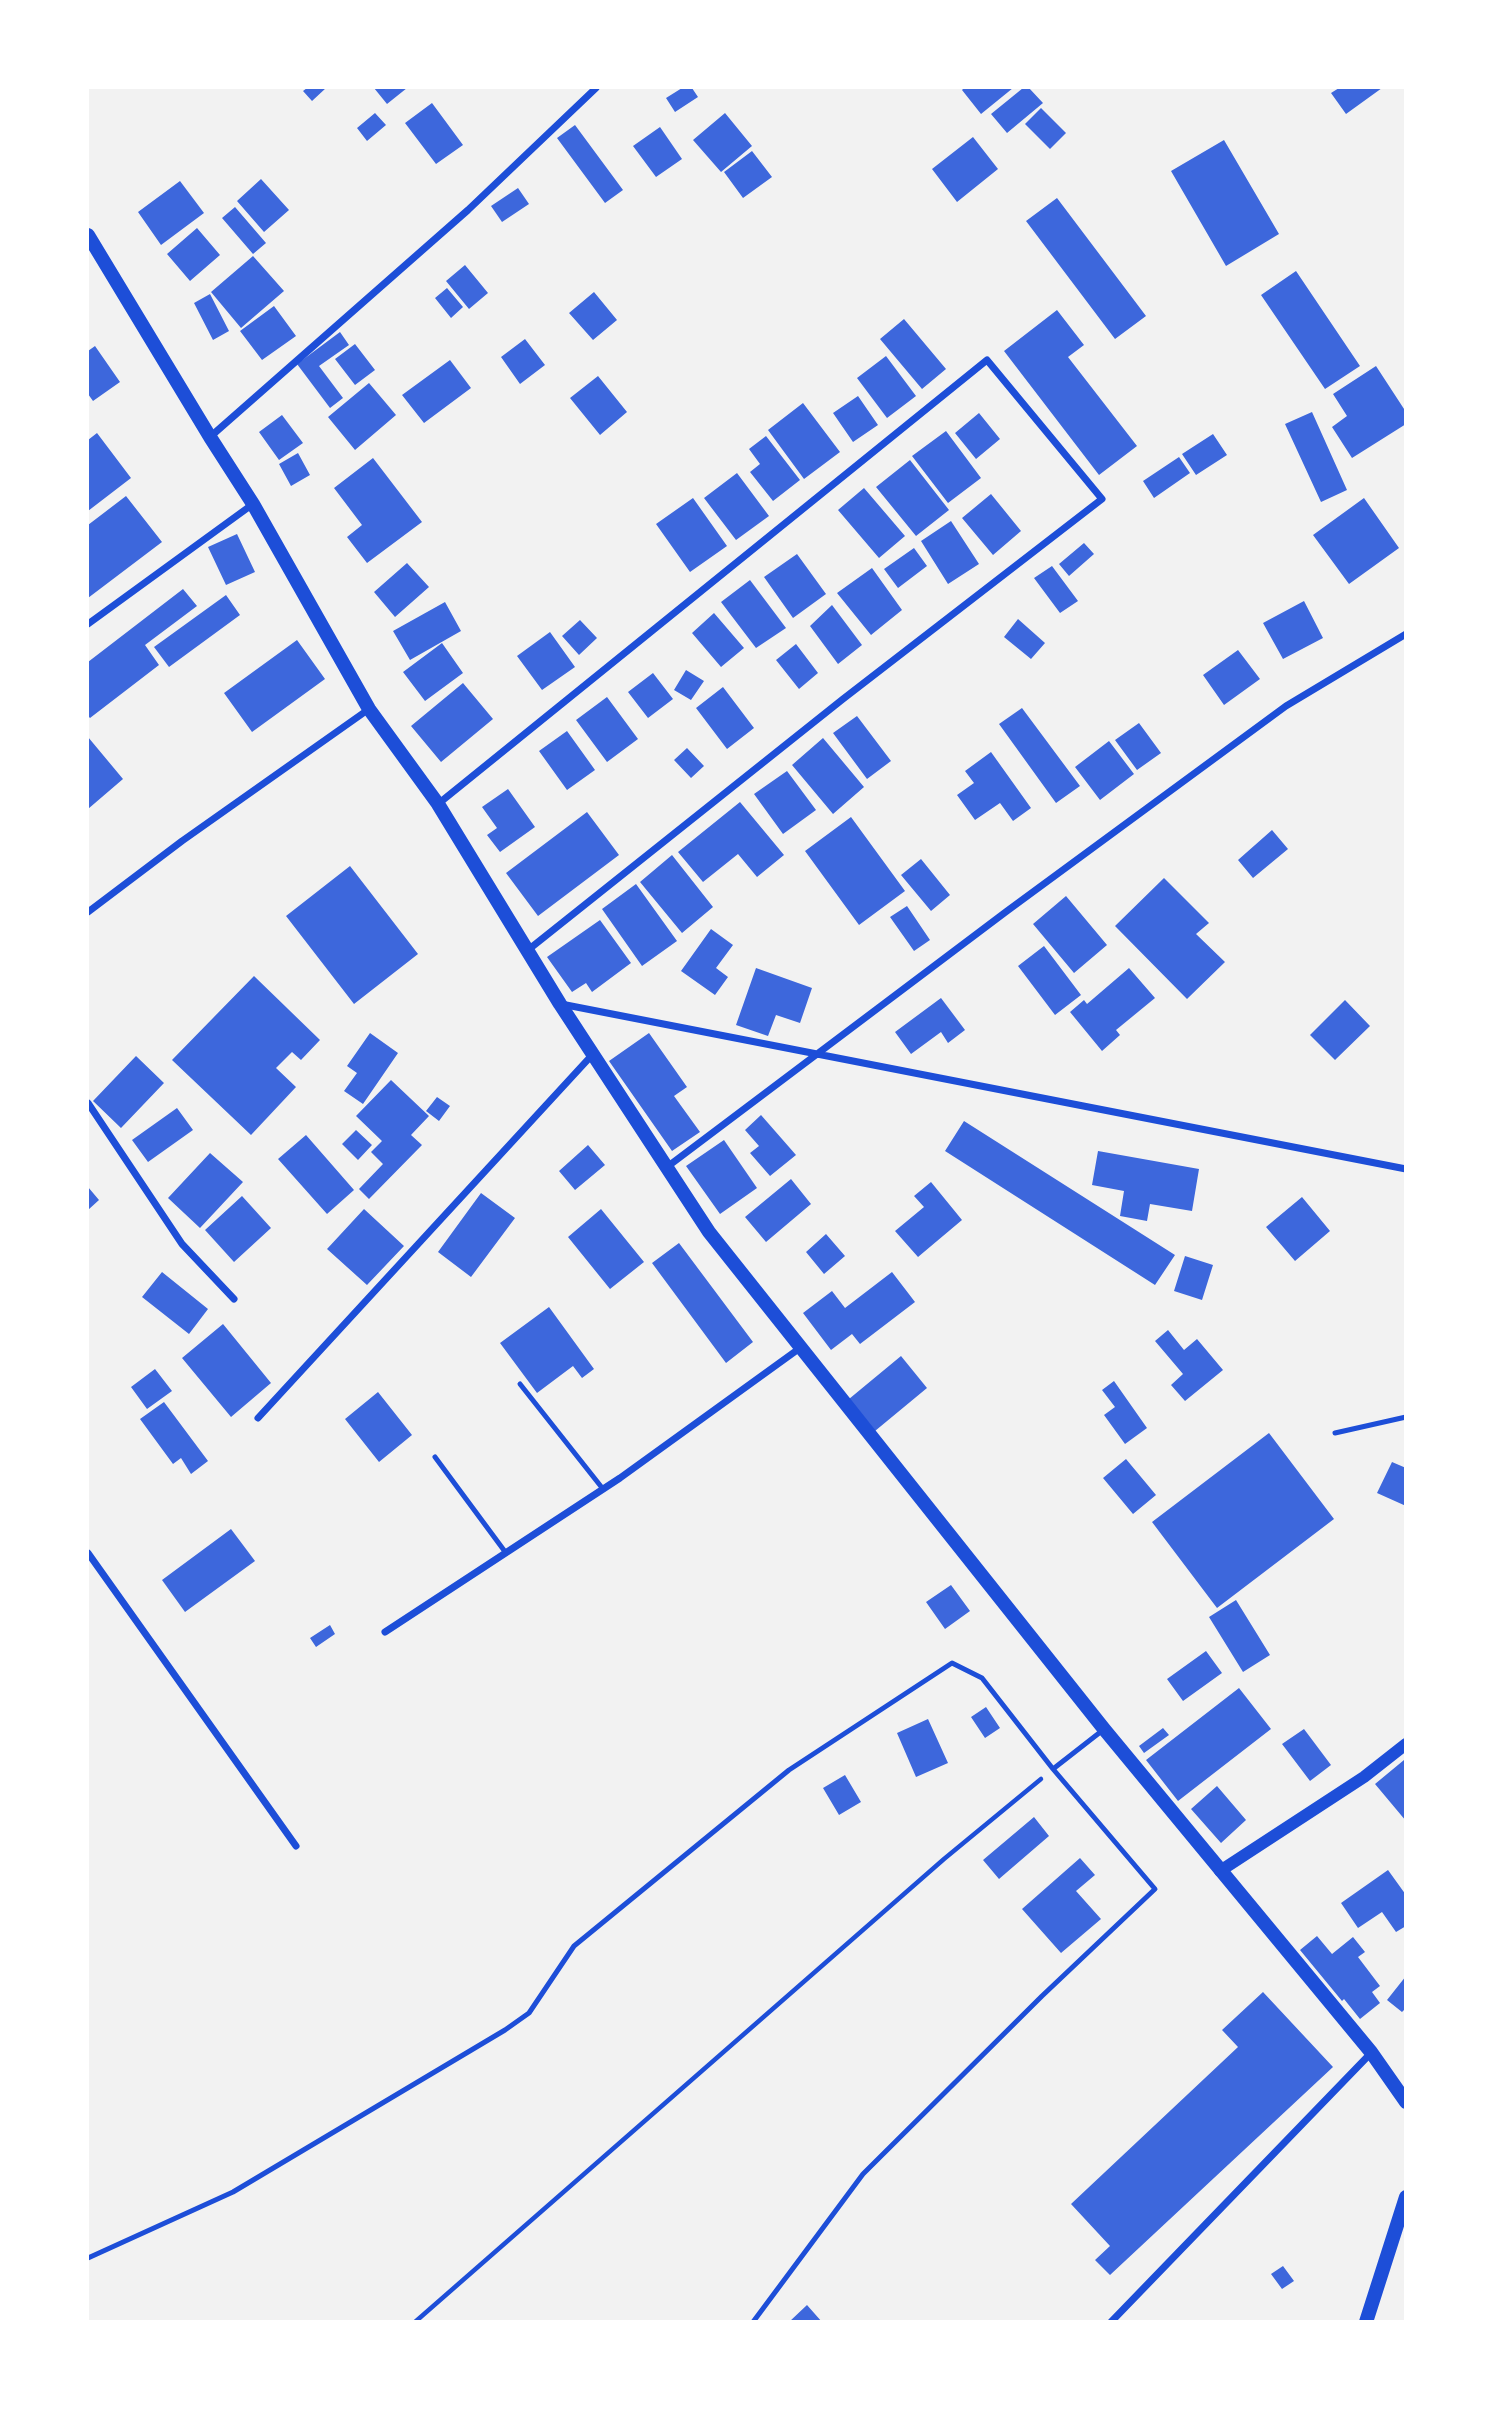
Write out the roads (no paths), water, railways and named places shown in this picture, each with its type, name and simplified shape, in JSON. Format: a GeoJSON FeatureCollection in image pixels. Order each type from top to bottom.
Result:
{"type":"FeatureCollection","features":[{"type":"Feature","properties":{"kind":"main road"},"geometry":{"type":"LineString","coordinates":[[88,235],[253,504],[369,709],[438,804],[560,1004],[709,1232],[1104,1729],[1371,2052],[1405,2102]]}},
{"type":"Feature","properties":{"kind":"main road"},"geometry":{"type":"LineString","coordinates":[[1366,2322],[1405,2197]]}},
{"type":"Feature","properties":{"kind":"street"},"geometry":{"type":"LineString","coordinates":[[210,437],[468,210],[596,88]]}},
{"type":"Feature","properties":{"kind":"street"},"geometry":{"type":"LineString","coordinates":[[438,804],[987,360],[1102,499],[844,699],[528,950]]}},
{"type":"Feature","properties":{"kind":"street"},"geometry":{"type":"LineString","coordinates":[[88,624],[253,504]]}},
{"type":"Feature","properties":{"kind":"street"},"geometry":{"type":"LineString","coordinates":[[667,1167],[1286,706],[1405,634]]}},
{"type":"Feature","properties":{"kind":"street"},"geometry":{"type":"LineString","coordinates":[[88,912],[182,841],[369,709]]}},
{"type":"Feature","properties":{"kind":"street"},"geometry":{"type":"LineString","coordinates":[[560,1004],[1405,1169]]}},
{"type":"Feature","properties":{"kind":"street"},"geometry":{"type":"LineString","coordinates":[[258,1418],[593,1054]]}},
{"type":"Feature","properties":{"kind":"street"},"geometry":{"type":"LineString","coordinates":[[88,1103],[182,1244],[234,1298]]}},
{"type":"Feature","properties":{"kind":"street"},"geometry":{"type":"LineString","coordinates":[[385,1632],[603,1489],[801,1347]]}},
{"type":"Feature","properties":{"kind":"street"},"geometry":{"type":"LineString","coordinates":[[88,1553],[296,1846]]}},
{"type":"Feature","properties":{"kind":"street"},"geometry":{"type":"LineString","coordinates":[[1220,1871],[1364,1777],[1405,1744]]}},
{"type":"Feature","properties":{"kind":"street"},"geometry":{"type":"LineString","coordinates":[[1111,2322],[1371,2052]]}},
{"type":"Feature","properties":{"kind":"lane"},"geometry":{"type":"LineString","coordinates":[[520,1384],[603,1489]]}},
{"type":"Feature","properties":{"kind":"lane"},"geometry":{"type":"LineString","coordinates":[[1335,1433],[1405,1417]]}},
{"type":"Feature","properties":{"kind":"lane"},"geometry":{"type":"LineString","coordinates":[[435,1457],[506,1553]]}},
{"type":"Feature","properties":{"kind":"lane"},"geometry":{"type":"LineString","coordinates":[[88,2258],[233,2192],[505,2030],[529,2013],[574,1945],[789,1770],[952,1664],[982,1678],[1053,1769],[1155,1889],[1042,1996],[863,2174],[752,2322]]}},
{"type":"Feature","properties":{"kind":"lane"},"geometry":{"type":"LineString","coordinates":[[1053,1769],[1104,1729]]}}]}
